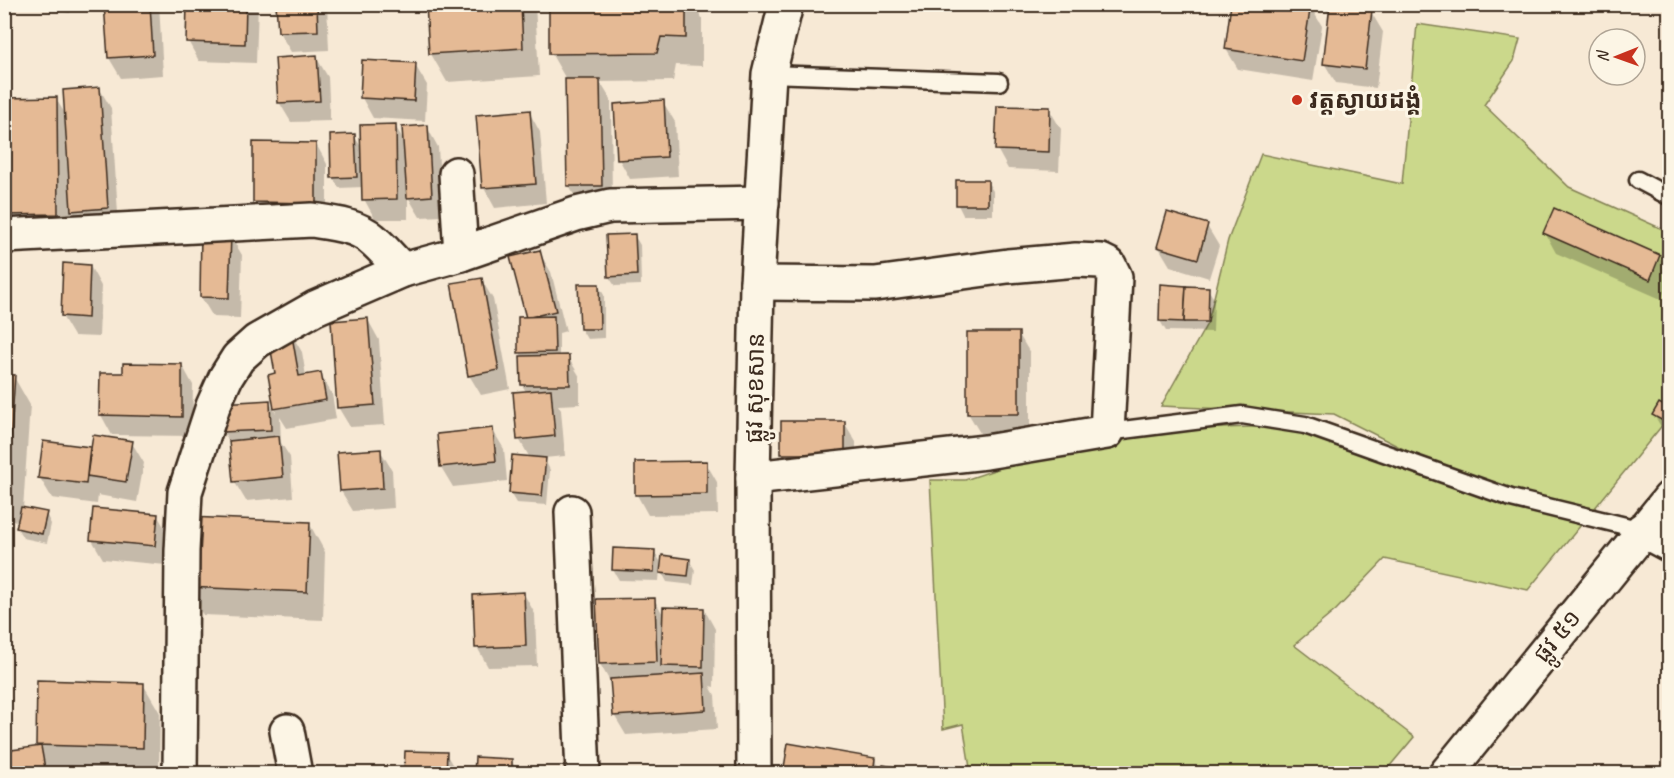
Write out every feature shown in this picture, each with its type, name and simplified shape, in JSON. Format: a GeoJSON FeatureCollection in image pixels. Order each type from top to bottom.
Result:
{"type":"FeatureCollection","features":[{"type":"Feature","properties":{"kind":"street","name":"ផ្លូវ សុខសាន"},"geometry":{"type":"LineString","coordinates":[[754,774],[753,478],[757,284],[769,74],[786,4]]}},
{"type":"Feature","properties":{"kind":"street"},"geometry":{"type":"LineString","coordinates":[[456,174],[461,254]]}},
{"type":"Feature","properties":{"kind":"street"},"geometry":{"type":"LineString","coordinates":[[180,774],[182,551],[185,492],[203,435],[226,377],[238,358],[257,340],[315,308],[403,270],[461,254],[576,214],[610,206],[762,203]]}},
{"type":"Feature","properties":{"kind":"street"},"geometry":{"type":"LineString","coordinates":[[4,236],[312,220],[339,224],[370,237],[403,270]]}},
{"type":"Feature","properties":{"kind":"street"},"geometry":{"type":"LineString","coordinates":[[753,478],[986,452],[1107,432],[1115,277],[1109,266],[1101,261],[1076,260],[1008,266],[875,284],[757,284]]}},
{"type":"Feature","properties":{"kind":"street","name":"ផ្លូវ ៥១"},"geometry":{"type":"LineString","coordinates":[[1446,774],[1656,538],[1670,498]]}},
{"type":"Feature","properties":{"kind":"street"},"geometry":{"type":"LineString","coordinates":[[572,512],[583,774]]}},
{"type":"Feature","properties":{"kind":"street"},"geometry":{"type":"LineString","coordinates":[[287,731],[295,774]]}},
{"type":"Feature","properties":{"kind":"lane"},"geometry":{"type":"LineString","coordinates":[[769,74],[999,82]]}},
{"type":"Feature","properties":{"kind":"lane"},"geometry":{"type":"LineString","coordinates":[[1638,180],[1670,197]]}},
{"type":"Feature","properties":{"kind":"lane"},"geometry":{"type":"LineString","coordinates":[[1107,432],[1242,415],[1305,425],[1510,498],[1656,538]]}},
{"type":"Feature","properties":{"kind":"green space"},"geometry":{"type":"Polygon","coordinates":[[[1417,24],[1520,39],[1514,61],[1484,105],[1569,187],[1669,232],[1669,417],[1528,590],[1385,559],[1336,610],[1294,645],[1414,737],[1384,773],[960,773],[970,768],[963,724],[943,729],[930,480],[965,480],[1107,432],[1305,425],[1465,480],[1334,414],[1161,406],[1208,322],[1228,240],[1261,154],[1402,184],[1417,24]]]}},
{"type":"Feature","properties":{"kind":"building"},"geometry":{"type":"Polygon","coordinates":[[[104,4],[150,4],[153,55],[108,58],[104,4]]]}},
{"type":"Feature","properties":{"kind":"building"},"geometry":{"type":"Polygon","coordinates":[[[187,4],[246,4],[245,44],[186,42],[187,4]]]}},
{"type":"Feature","properties":{"kind":"building"},"geometry":{"type":"Polygon","coordinates":[[[276,4],[317,4],[318,31],[278,32],[276,4]]]}},
{"type":"Feature","properties":{"kind":"building"},"geometry":{"type":"Polygon","coordinates":[[[426,4],[521,4],[523,48],[429,54],[426,4]]]}},
{"type":"Feature","properties":{"kind":"building"},"geometry":{"type":"Polygon","coordinates":[[[549,4],[686,4],[686,38],[661,37],[657,53],[549,54],[549,4]]]}},
{"type":"Feature","properties":{"kind":"building"},"geometry":{"type":"Polygon","coordinates":[[[1231,4],[1311,4],[1302,61],[1225,49],[1231,4]]]}},
{"type":"Feature","properties":{"kind":"building"},"geometry":{"type":"Polygon","coordinates":[[[1330,5],[1372,10],[1365,69],[1323,64],[1330,5]]]}},
{"type":"Feature","properties":{"kind":"building"},"geometry":{"type":"Polygon","coordinates":[[[317,55],[320,101],[278,103],[275,58],[317,55]]]}},
{"type":"Feature","properties":{"kind":"building"},"geometry":{"type":"Polygon","coordinates":[[[362,60],[416,63],[414,101],[360,98],[362,60]]]}},
{"type":"Feature","properties":{"kind":"building"},"geometry":{"type":"Polygon","coordinates":[[[565,79],[600,79],[602,186],[567,186],[565,79]]]}},
{"type":"Feature","properties":{"kind":"building"},"geometry":{"type":"Polygon","coordinates":[[[100,87],[108,208],[71,211],[63,90],[100,87]]]}},
{"type":"Feature","properties":{"kind":"building"},"geometry":{"type":"Polygon","coordinates":[[[57,97],[58,214],[4,215],[4,98],[57,97]]]}},
{"type":"Feature","properties":{"kind":"building"},"geometry":{"type":"Polygon","coordinates":[[[664,100],[667,157],[617,160],[614,104],[664,100]]]}},
{"type":"Feature","properties":{"kind":"building"},"geometry":{"type":"Polygon","coordinates":[[[997,106],[1050,107],[1049,152],[995,150],[997,106]]]}},
{"type":"Feature","properties":{"kind":"building"},"geometry":{"type":"Polygon","coordinates":[[[530,110],[536,184],[482,188],[476,115],[530,110]]]}},
{"type":"Feature","properties":{"kind":"building"},"geometry":{"type":"Polygon","coordinates":[[[396,124],[397,199],[362,200],[360,125],[396,124]]]}},
{"type":"Feature","properties":{"kind":"building"},"geometry":{"type":"Polygon","coordinates":[[[428,125],[432,196],[407,198],[402,127],[428,125]]]}},
{"type":"Feature","properties":{"kind":"building"},"geometry":{"type":"Polygon","coordinates":[[[355,134],[357,177],[331,178],[330,135],[355,134]]]}},
{"type":"Feature","properties":{"kind":"building"},"geometry":{"type":"Polygon","coordinates":[[[253,142],[316,143],[316,203],[253,202],[253,142]]]}},
{"type":"Feature","properties":{"kind":"building"},"geometry":{"type":"Polygon","coordinates":[[[956,180],[988,180],[988,205],[956,205],[956,180]]]}},
{"type":"Feature","properties":{"kind":"building"},"geometry":{"type":"Polygon","coordinates":[[[1554,208],[1660,255],[1650,280],[1543,233],[1554,208]]]}},
{"type":"Feature","properties":{"kind":"building"},"geometry":{"type":"Polygon","coordinates":[[[1167,212],[1208,224],[1198,259],[1157,247],[1167,212]]]}},
{"type":"Feature","properties":{"kind":"building"},"geometry":{"type":"Polygon","coordinates":[[[201,232],[231,234],[229,298],[200,297],[201,232]]]}},
{"type":"Feature","properties":{"kind":"building"},"geometry":{"type":"Polygon","coordinates":[[[635,234],[637,275],[608,277],[606,235],[635,234]]]}},
{"type":"Feature","properties":{"kind":"building"},"geometry":{"type":"Polygon","coordinates":[[[540,250],[556,311],[526,318],[510,257],[540,250]]]}},
{"type":"Feature","properties":{"kind":"building"},"geometry":{"type":"Polygon","coordinates":[[[63,263],[90,265],[88,318],[61,316],[63,263]]]}},
{"type":"Feature","properties":{"kind":"building"},"geometry":{"type":"Polygon","coordinates":[[[482,278],[499,370],[468,376],[451,283],[482,278]]]}},
{"type":"Feature","properties":{"kind":"building"},"geometry":{"type":"Polygon","coordinates":[[[578,284],[599,284],[600,329],[580,329],[578,284]]]}},
{"type":"Feature","properties":{"kind":"building"},"geometry":{"type":"Polygon","coordinates":[[[1160,284],[1186,286],[1184,322],[1159,321],[1160,284]]]}},
{"type":"Feature","properties":{"kind":"building"},"geometry":{"type":"Polygon","coordinates":[[[1186,286],[1209,287],[1208,322],[1184,322],[1186,286]]]}},
{"type":"Feature","properties":{"kind":"building"},"geometry":{"type":"Polygon","coordinates":[[[554,316],[555,352],[518,353],[518,317],[554,316]]]}},
{"type":"Feature","properties":{"kind":"building"},"geometry":{"type":"Polygon","coordinates":[[[368,318],[375,405],[337,408],[331,321],[368,318]]]}},
{"type":"Feature","properties":{"kind":"building"},"geometry":{"type":"Polygon","coordinates":[[[291,330],[299,376],[321,372],[326,400],[274,409],[268,375],[275,373],[268,334],[291,330]]]}},
{"type":"Feature","properties":{"kind":"building"},"geometry":{"type":"Polygon","coordinates":[[[967,332],[1019,332],[1019,414],[967,414],[967,332]]]}},
{"type":"Feature","properties":{"kind":"building"},"geometry":{"type":"Polygon","coordinates":[[[569,355],[570,385],[521,385],[520,356],[569,355]]]}},
{"type":"Feature","properties":{"kind":"building"},"geometry":{"type":"Polygon","coordinates":[[[123,363],[182,364],[182,417],[99,415],[100,373],[123,373],[123,363]]]}},
{"type":"Feature","properties":{"kind":"building"},"geometry":{"type":"Polygon","coordinates":[[[4,374],[15,375],[7,493],[4,493],[4,374]]]}},
{"type":"Feature","properties":{"kind":"building"},"geometry":{"type":"Polygon","coordinates":[[[551,389],[555,436],[517,440],[513,392],[551,389]]]}},
{"type":"Feature","properties":{"kind":"building"},"geometry":{"type":"Polygon","coordinates":[[[270,400],[271,430],[222,432],[221,403],[270,400]]]}},
{"type":"Feature","properties":{"kind":"building"},"geometry":{"type":"Polygon","coordinates":[[[1659,403],[1670,409],[1669,424],[1652,415],[1659,403]]]}},
{"type":"Feature","properties":{"kind":"building"},"geometry":{"type":"Polygon","coordinates":[[[781,421],[845,421],[845,454],[781,454],[781,421]]]}},
{"type":"Feature","properties":{"kind":"building"},"geometry":{"type":"Polygon","coordinates":[[[493,428],[496,461],[440,467],[437,434],[493,428]]]}},
{"type":"Feature","properties":{"kind":"building"},"geometry":{"type":"Polygon","coordinates":[[[93,435],[133,441],[126,482],[87,476],[93,435]]]}},
{"type":"Feature","properties":{"kind":"building"},"geometry":{"type":"Polygon","coordinates":[[[279,436],[283,477],[233,482],[229,441],[279,436]]]}},
{"type":"Feature","properties":{"kind":"building"},"geometry":{"type":"Polygon","coordinates":[[[43,441],[90,447],[86,484],[38,478],[43,441]]]}},
{"type":"Feature","properties":{"kind":"building"},"geometry":{"type":"Polygon","coordinates":[[[381,449],[383,488],[340,491],[337,452],[381,449]]]}},
{"type":"Feature","properties":{"kind":"building"},"geometry":{"type":"Polygon","coordinates":[[[512,455],[546,458],[542,496],[509,493],[512,455]]]}},
{"type":"Feature","properties":{"kind":"building"},"geometry":{"type":"Polygon","coordinates":[[[707,461],[707,494],[635,495],[635,462],[707,461]]]}},
{"type":"Feature","properties":{"kind":"building"},"geometry":{"type":"Polygon","coordinates":[[[21,507],[47,512],[42,534],[16,528],[21,507]]]}},
{"type":"Feature","properties":{"kind":"building"},"geometry":{"type":"Polygon","coordinates":[[[93,508],[158,514],[155,546],[90,540],[93,508]]]}},
{"type":"Feature","properties":{"kind":"building"},"geometry":{"type":"Polygon","coordinates":[[[188,517],[310,522],[307,592],[185,587],[188,517]]]}},
{"type":"Feature","properties":{"kind":"building"},"geometry":{"type":"Polygon","coordinates":[[[613,548],[655,550],[654,572],[612,570],[613,548]]]}},
{"type":"Feature","properties":{"kind":"building"},"geometry":{"type":"Polygon","coordinates":[[[662,555],[690,559],[688,576],[660,573],[662,555]]]}},
{"type":"Feature","properties":{"kind":"building"},"geometry":{"type":"Polygon","coordinates":[[[524,592],[526,646],[475,648],[473,595],[524,592]]]}},
{"type":"Feature","properties":{"kind":"building"},"geometry":{"type":"Polygon","coordinates":[[[655,598],[657,662],[599,664],[596,599],[655,598]]]}},
{"type":"Feature","properties":{"kind":"building"},"geometry":{"type":"Polygon","coordinates":[[[663,607],[704,608],[703,667],[661,666],[663,607]]]}},
{"type":"Feature","properties":{"kind":"building"},"geometry":{"type":"Polygon","coordinates":[[[704,673],[706,710],[613,716],[610,679],[704,673]]]}},
{"type":"Feature","properties":{"kind":"building"},"geometry":{"type":"Polygon","coordinates":[[[37,680],[144,683],[143,748],[36,745],[37,680]]]}},
{"type":"Feature","properties":{"kind":"building"},"geometry":{"type":"Polygon","coordinates":[[[788,743],[875,758],[873,774],[783,774],[788,743]]]}},
{"type":"Feature","properties":{"kind":"building"},"geometry":{"type":"Polygon","coordinates":[[[41,746],[46,774],[4,774],[4,751],[41,746]]]}},
{"type":"Feature","properties":{"kind":"building"},"geometry":{"type":"Polygon","coordinates":[[[405,751],[447,752],[446,774],[404,774],[405,751]]]}},
{"type":"Feature","properties":{"kind":"building"},"geometry":{"type":"Polygon","coordinates":[[[475,757],[512,759],[512,774],[474,774],[475,757]]]}},
{"type":"Feature","properties":{"kind":"building"},"geometry":{"type":"Polygon","coordinates":[[[883,765],[930,773],[930,774],[882,774],[883,765]]]}},
{"type":"Feature","properties":{"kind":"place","name":"វត្តស្វាយដង្គំ"},"geometry":{"type":"Point","coordinates":[1297,100]}}]}
